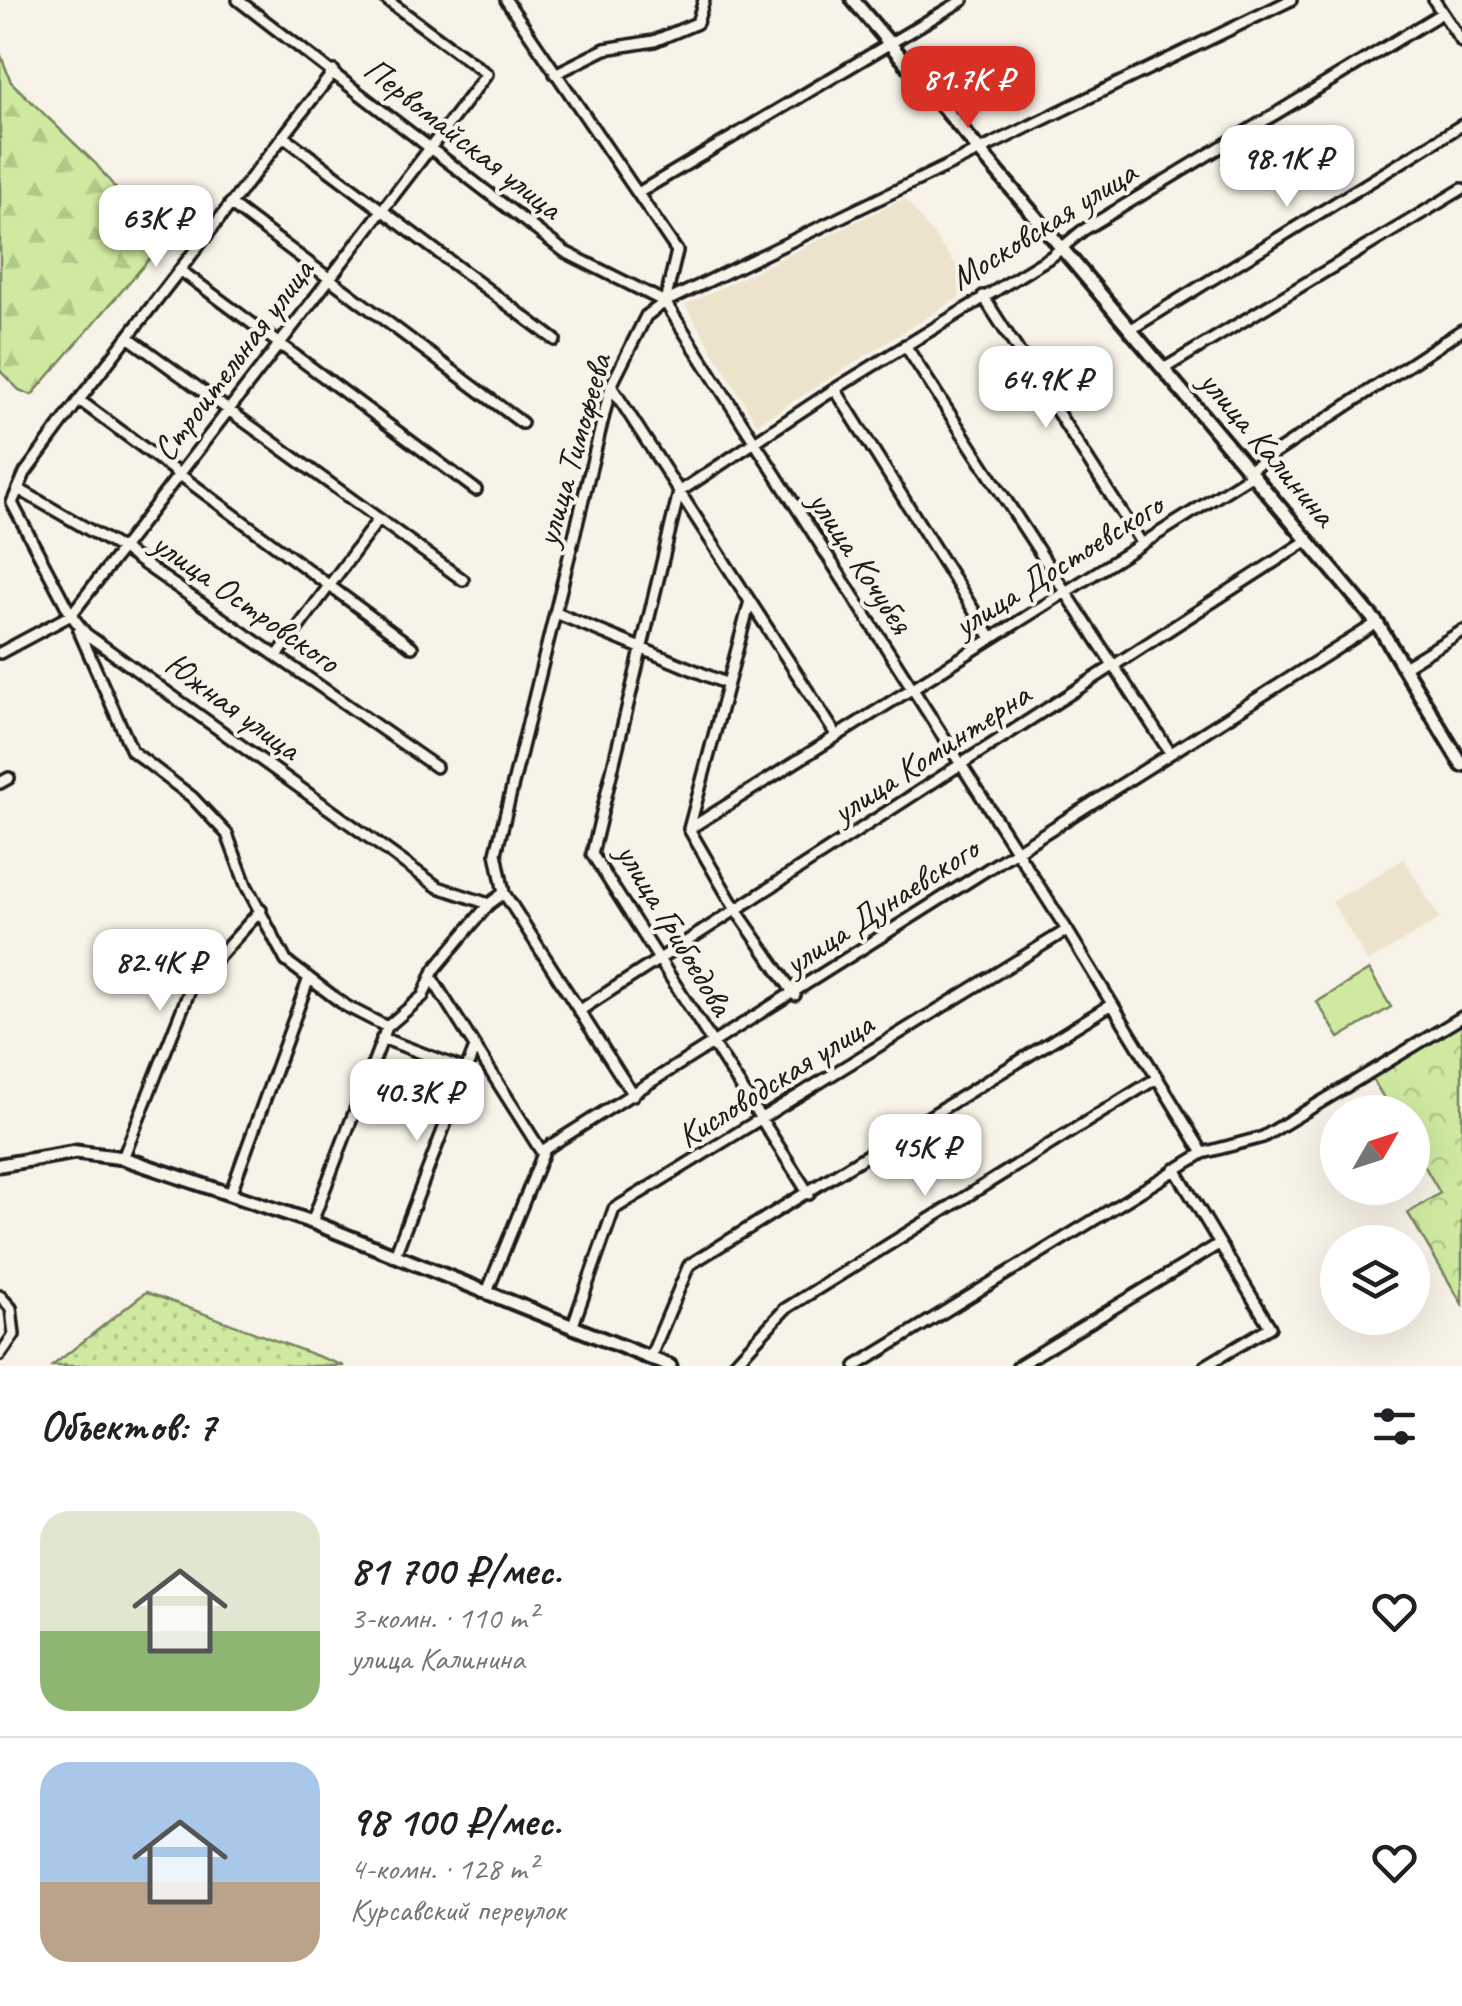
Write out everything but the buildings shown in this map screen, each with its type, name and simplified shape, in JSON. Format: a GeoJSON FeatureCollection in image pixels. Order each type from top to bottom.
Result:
{"type":"FeatureCollection","features":[{"type":"Feature","properties":{"kind":"main road","name":"улица Калинина"},"geometry":{"type":"LineString","coordinates":[[854,0],[1377,624],[1462,765]]}},
{"type":"Feature","properties":{"kind":"main road"},"geometry":{"type":"LineString","coordinates":[[0,1165],[76,1152],[123,1158],[312,1222],[670,1366]]}},
{"type":"Feature","properties":{"kind":"street","name":"Первомайская улица"},"geometry":{"type":"LineString","coordinates":[[238,0],[431,145],[564,252],[665,302]]}},
{"type":"Feature","properties":{"kind":"street","name":"Строительная улица"},"geometry":{"type":"LineString","coordinates":[[0,653],[71,616],[487,74],[388,0]]}},
{"type":"Feature","properties":{"kind":"street"},"geometry":{"type":"LineString","coordinates":[[506,0],[677,251],[665,302]]}},
{"type":"Feature","properties":{"kind":"street"},"geometry":{"type":"LineString","coordinates":[[555,74],[605,50],[654,41],[696,22],[704,0]]}},
{"type":"Feature","properties":{"kind":"street"},"geometry":{"type":"LineString","coordinates":[[638,193],[963,0]]}},
{"type":"Feature","properties":{"kind":"street","name":"улица Тимофеева"},"geometry":{"type":"LineString","coordinates":[[632,1095],[582,1009],[504,892],[496,853],[611,386],[646,316],[665,302],[979,147],[1291,0]]}},
{"type":"Feature","properties":{"kind":"street"},"geometry":{"type":"LineString","coordinates":[[1434,0],[1462,42]]}},
{"type":"Feature","properties":{"kind":"street","name":"Московская улица"},"geometry":{"type":"LineString","coordinates":[[678,492],[1063,247],[1082,230],[1442,12]]}},
{"type":"Feature","properties":{"kind":"street"},"geometry":{"type":"LineString","coordinates":[[20,490],[26,473],[79,400],[334,71]]}},
{"type":"Feature","properties":{"kind":"street"},"geometry":{"type":"LineString","coordinates":[[1132,328],[1462,125]]}},
{"type":"Feature","properties":{"kind":"street"},"geometry":{"type":"LineString","coordinates":[[283,136],[556,340]]}},
{"type":"Feature","properties":{"kind":"street"},"geometry":{"type":"LineString","coordinates":[[1165,368],[1462,189]]}},
{"type":"Feature","properties":{"kind":"street"},"geometry":{"type":"LineString","coordinates":[[230,204],[522,423]]}},
{"type":"Feature","properties":{"kind":"street"},"geometry":{"type":"LineString","coordinates":[[180,270],[476,490]]}},
{"type":"Feature","properties":{"kind":"street"},"geometry":{"type":"LineString","coordinates":[[982,296],[1142,544]]}},
{"type":"Feature","properties":{"kind":"street","name":"улица Кочубея"},"geometry":{"type":"LineString","coordinates":[[665,302],[1067,930],[1203,1153]]}},
{"type":"Feature","properties":{"kind":"street","name":"улица Достоевского"},"geometry":{"type":"LineString","coordinates":[[689,829],[1142,544],[1462,330]]}},
{"type":"Feature","properties":{"kind":"street"},"geometry":{"type":"LineString","coordinates":[[128,337],[463,580]]}},
{"type":"Feature","properties":{"kind":"street"},"geometry":{"type":"LineString","coordinates":[[905,346],[1169,751]]}},
{"type":"Feature","properties":{"kind":"street"},"geometry":{"type":"LineString","coordinates":[[611,386],[835,734]]}},
{"type":"Feature","properties":{"kind":"street"},"geometry":{"type":"LineString","coordinates":[[835,389],[991,638]]}},
{"type":"Feature","properties":{"kind":"street"},"geometry":{"type":"LineString","coordinates":[[79,400],[412,648]]}},
{"type":"Feature","properties":{"kind":"street","name":"улица Островского"},"geometry":{"type":"LineString","coordinates":[[20,490],[124,550],[436,766]]}},
{"type":"Feature","properties":{"kind":"street","name":"Южная улица"},"geometry":{"type":"LineString","coordinates":[[20,490],[12,503],[71,616],[86,634],[438,887],[488,904]]}},
{"type":"Feature","properties":{"kind":"street","name":"улица Грибоедова"},"geometry":{"type":"LineString","coordinates":[[678,492],[644,650],[592,854],[809,1194]]}},
{"type":"Feature","properties":{"kind":"street"},"geometry":{"type":"LineString","coordinates":[[277,656],[378,520]]}},
{"type":"Feature","properties":{"kind":"street","name":"улица Коминтерна"},"geometry":{"type":"LineString","coordinates":[[582,1009],[1308,540]]}},
{"type":"Feature","properties":{"kind":"street"},"geometry":{"type":"LineString","coordinates":[[750,601],[724,683],[689,829],[736,910],[796,995]]}},
{"type":"Feature","properties":{"kind":"street"},"geometry":{"type":"LineString","coordinates":[[556,613],[724,683]]}},
{"type":"Feature","properties":{"kind":"street"},"geometry":{"type":"LineString","coordinates":[[71,616],[132,751],[192,797],[219,824],[278,950],[346,1006],[386,1027]]}},
{"type":"Feature","properties":{"kind":"street","name":"улица Дунаевского"},"geometry":{"type":"LineString","coordinates":[[543,1154],[796,995],[1169,751],[1377,624]]}},
{"type":"Feature","properties":{"kind":"street"},"geometry":{"type":"LineString","coordinates":[[1404,668],[1462,631]]}},
{"type":"Feature","properties":{"kind":"street"},"geometry":{"type":"LineString","coordinates":[[312,1222],[386,1027],[423,996],[431,976],[488,904],[504,892]]}},
{"type":"Feature","properties":{"kind":"street"},"geometry":{"type":"LineString","coordinates":[[123,1158],[192,987],[261,910]]}},
{"type":"Feature","properties":{"kind":"street","name":"Кисловодская улица"},"geometry":{"type":"LineString","coordinates":[[573,1325],[614,1209],[765,1120],[1067,930]]}},
{"type":"Feature","properties":{"kind":"street"},"geometry":{"type":"LineString","coordinates":[[431,976],[543,1154],[487,1292]]}},
{"type":"Feature","properties":{"kind":"street"},"geometry":{"type":"LineString","coordinates":[[231,1192],[309,978]]}},
{"type":"Feature","properties":{"kind":"street"},"geometry":{"type":"LineString","coordinates":[[650,1358],[689,1265],[1112,1004]]}},
{"type":"Feature","properties":{"kind":"street"},"geometry":{"type":"LineString","coordinates":[[856,1366],[1203,1153],[1263,1137],[1462,1017]]}},
{"type":"Feature","properties":{"kind":"street"},"geometry":{"type":"LineString","coordinates":[[382,1038],[466,1070]]}},
{"type":"Feature","properties":{"kind":"street"},"geometry":{"type":"LineString","coordinates":[[395,1255],[475,1046]]}},
{"type":"Feature","properties":{"kind":"street"},"geometry":{"type":"LineString","coordinates":[[732,1366],[785,1309],[1157,1078]]}},
{"type":"Feature","properties":{"kind":"street"},"geometry":{"type":"LineString","coordinates":[[1175,1170],[1270,1326],[1206,1366]]}},
{"type":"Feature","properties":{"kind":"street"},"geometry":{"type":"LineString","coordinates":[[1018,1366],[1219,1244]]}},
{"type":"Feature","properties":{"kind":"street"},"geometry":{"type":"LineString","coordinates":[[0,1296],[11,1308],[14,1334],[0,1354]]}},
{"type":"Feature","properties":{"kind":"shaded area"},"geometry":{"type":"Polygon","coordinates":[[[905,198],[974,288],[757,424],[685,305],[905,198]]]}},
{"type":"Feature","properties":{"kind":"shaded area"},"geometry":{"type":"Polygon","coordinates":[[[1404,859],[1440,919],[1368,962],[1332,902],[1404,859]]]}},
{"type":"Feature","properties":{"kind":"green space"},"geometry":{"type":"Polygon","coordinates":[[[0,53],[11,82],[96,164],[137,215],[176,228],[32,395],[19,390],[0,371],[0,53]]]}},
{"type":"Feature","properties":{"kind":"green space"},"geometry":{"type":"Polygon","coordinates":[[[1369,970],[1391,1007],[1339,1038],[1317,1002],[1369,970]]]}},
{"type":"Feature","properties":{"kind":"green space"},"geometry":{"type":"Polygon","coordinates":[[[1462,1018],[1462,1304],[1430,1250],[1430,1225],[1415,1225],[1408,1213],[1421,1205],[1430,1205],[1430,1199],[1440,1193],[1430,1176],[1430,1095],[1382,1095],[1369,1073],[1462,1018]]]}},
{"type":"Feature","properties":{"kind":"green space"},"geometry":{"type":"Polygon","coordinates":[[[146,1292],[344,1366],[52,1366],[146,1292]]]}}]}
